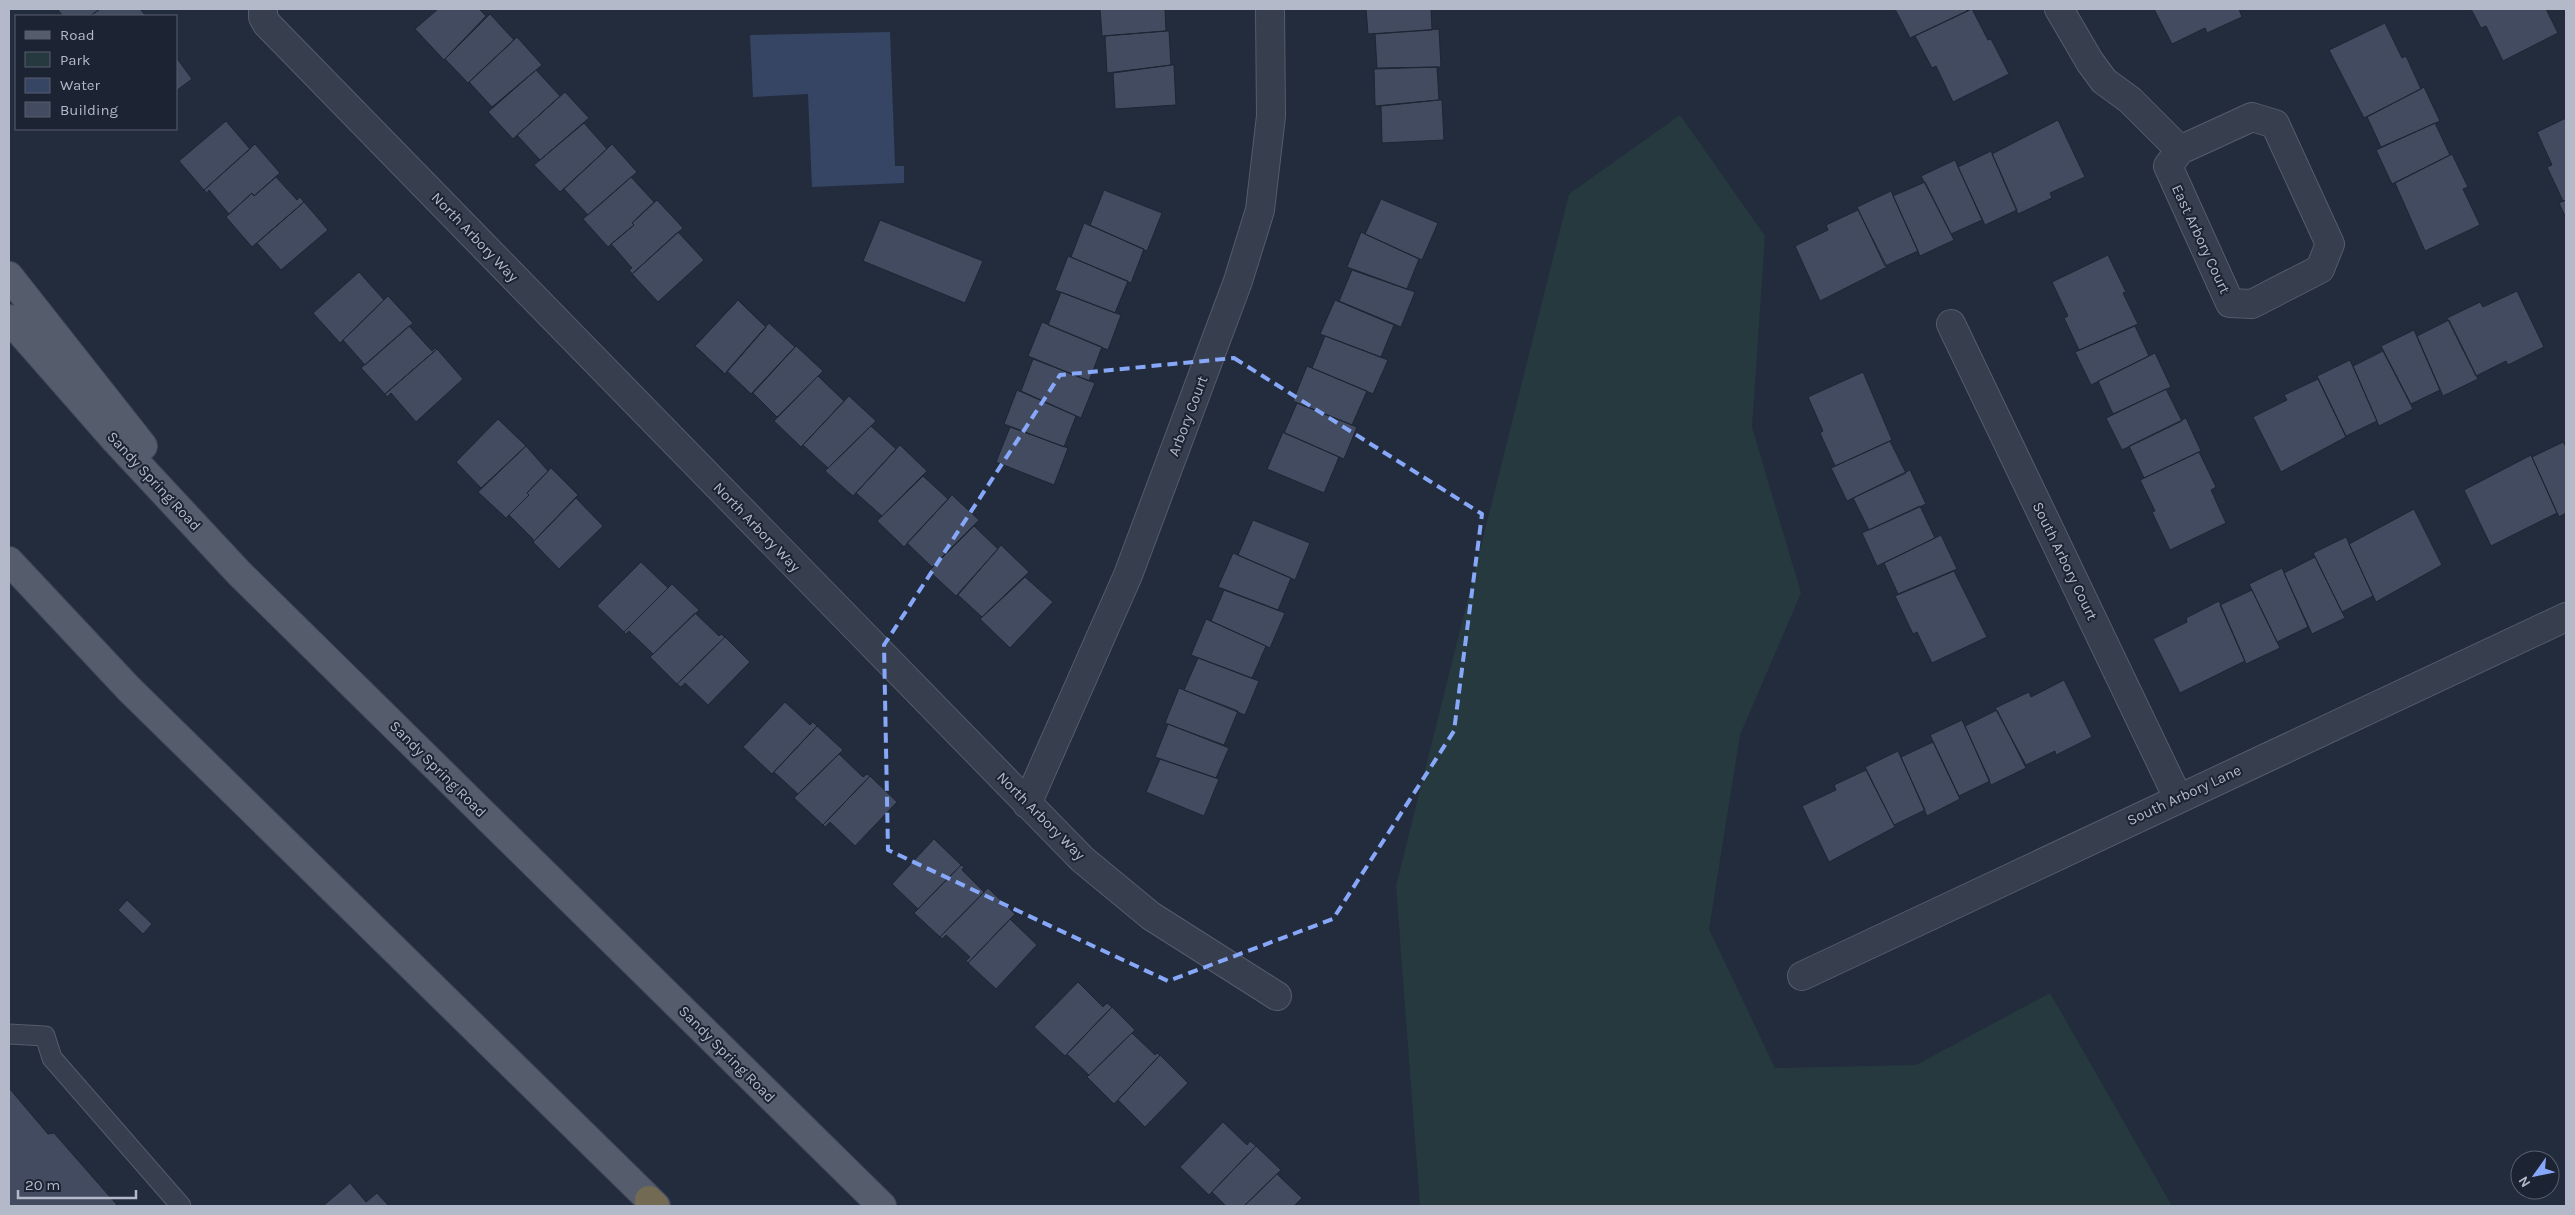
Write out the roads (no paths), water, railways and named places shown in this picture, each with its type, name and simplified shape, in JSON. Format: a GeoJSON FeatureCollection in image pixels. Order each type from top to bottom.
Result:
{"type":"FeatureCollection","features":[{"type":"Feature","properties":{"kind":"main road"},"geometry":{"type":"LineString","coordinates":[[9,276],[134,434],[239,573]]}},
{"type":"Feature","properties":{"kind":"main road","name":"Sandy Spring Road"},"geometry":{"type":"LineString","coordinates":[[9,319],[116,441],[239,573],[882,1206]]}},
{"type":"Feature","properties":{"kind":"main road"},"geometry":{"type":"LineString","coordinates":[[9,561],[129,689],[653,1204]]}},
{"type":"Feature","properties":{"kind":"street","name":"Arbory Court"},"geometry":{"type":"LineString","coordinates":[[1027,804],[1128,575],[1238,281],[1260,210],[1271,116],[1270,9]]}},
{"type":"Feature","properties":{"kind":"street"},"geometry":{"type":"LineString","coordinates":[[2060,9],[2090,62],[2104,80],[2130,100],[2180,150]]}},
{"type":"Feature","properties":{"kind":"street","name":"North Arbory Way"},"geometry":{"type":"LineString","coordinates":[[265,16],[1082,859],[1150,916],[1277,996]]}},
{"type":"Feature","properties":{"kind":"street","name":"East Arbory Court"},"geometry":{"type":"LineString","coordinates":[[2252,118],[2275,124],[2330,244],[2320,269],[2252,304],[2230,302],[2168,166],[2180,150],[2252,118]]}},
{"type":"Feature","properties":{"kind":"street","name":"South Arbory Court"},"geometry":{"type":"LineString","coordinates":[[1951,324],[2178,798]]}},
{"type":"Feature","properties":{"kind":"street","name":"South Arbory Lane"},"geometry":{"type":"LineString","coordinates":[[1802,976],[2566,617]]}},
{"type":"Feature","properties":{"kind":"lane"},"geometry":{"type":"LineString","coordinates":[[9,1034],[45,1036],[52,1058],[181,1206]]}},
{"type":"Feature","properties":{"kind":"water"},"geometry":{"type":"Polygon","coordinates":[[[890,32],[895,166],[904,166],[904,183],[812,187],[808,94],[753,97],[750,35],[890,32]]]}}]}
